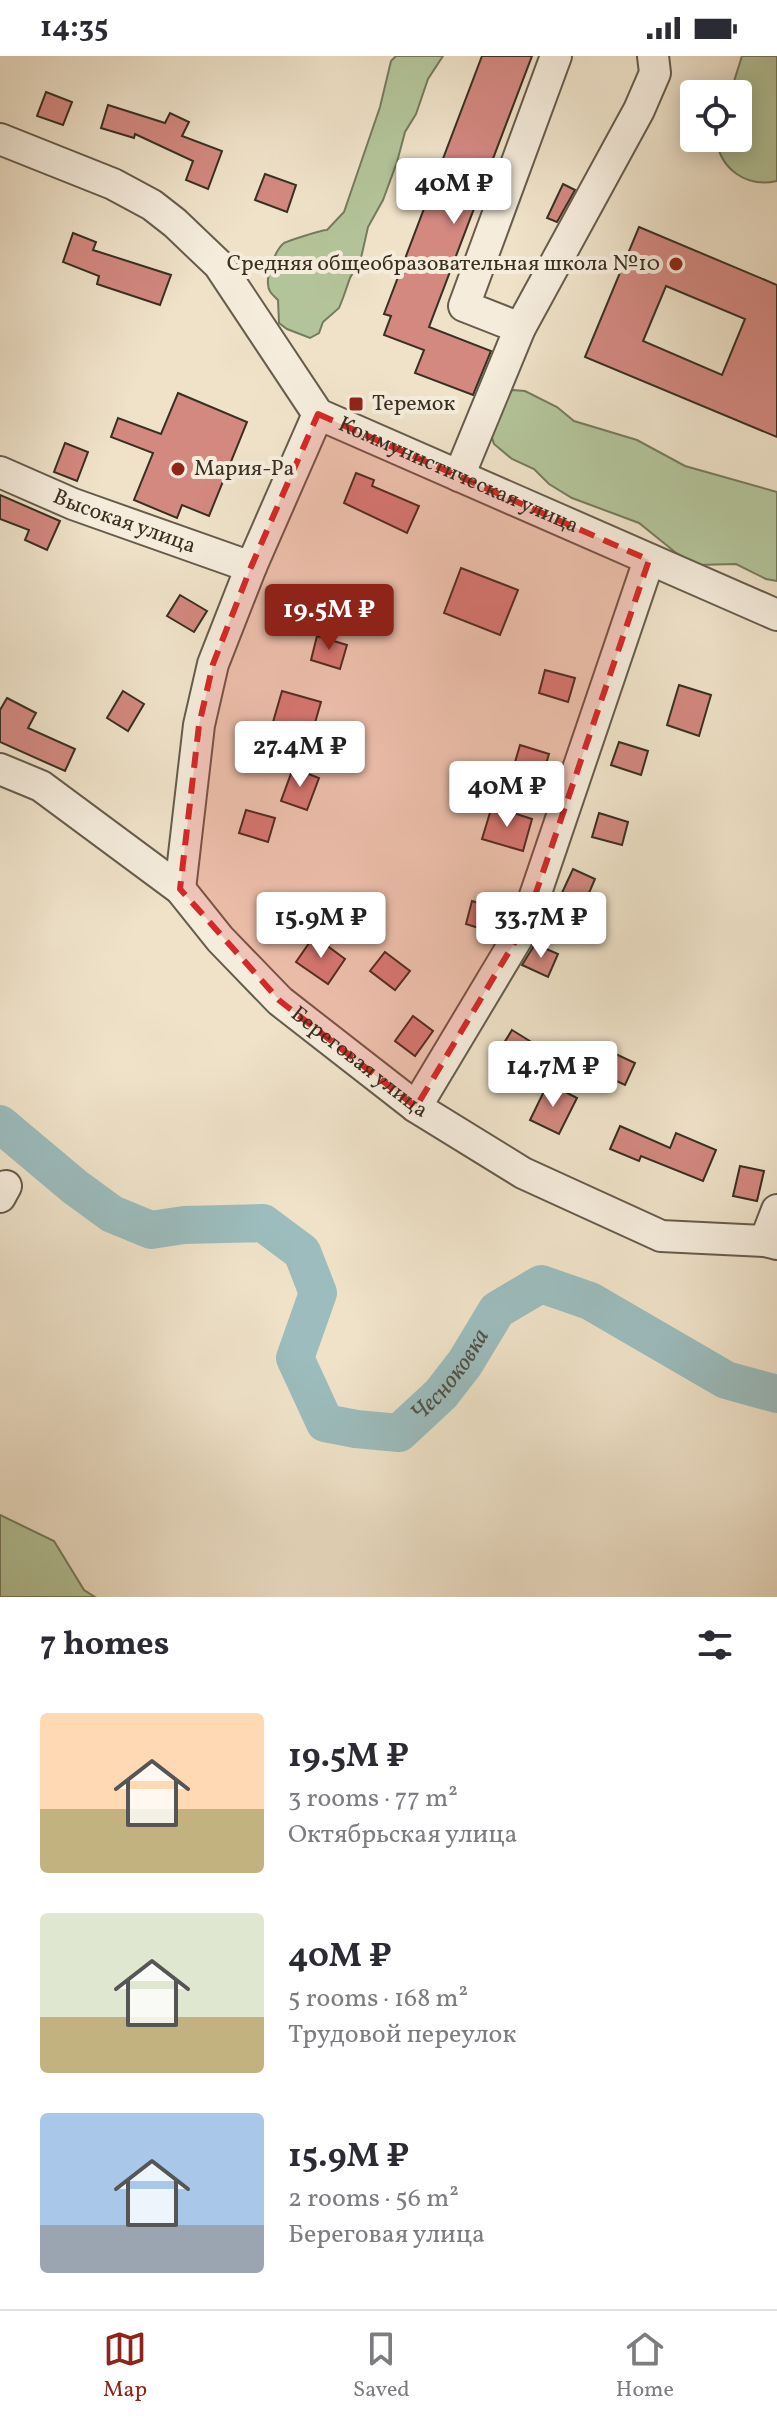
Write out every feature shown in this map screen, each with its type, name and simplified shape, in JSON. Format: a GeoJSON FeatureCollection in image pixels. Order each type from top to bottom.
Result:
{"type":"FeatureCollection","features":[{"type":"Feature","properties":{"kind":"street"},"geometry":{"type":"LineString","coordinates":[[520,328],[464,306],[556,56]]}},
{"type":"Feature","properties":{"kind":"street"},"geometry":{"type":"LineString","coordinates":[[459,476],[520,328],[639,110],[655,73],[653,56]]}},
{"type":"Feature","properties":{"kind":"street","name":"Коммунистическая улица"},"geometry":{"type":"LineString","coordinates":[[0,139],[113,184],[152,205],[175,223],[219,265],[318,414],[777,615]]}},
{"type":"Feature","properties":{"kind":"street"},"geometry":{"type":"LineString","coordinates":[[180,889],[199,725],[213,664],[251,567],[318,414]]}},
{"type":"Feature","properties":{"kind":"street","name":"Высокая улица"},"geometry":{"type":"LineString","coordinates":[[0,472],[73,504],[251,567]]}},
{"type":"Feature","properties":{"kind":"street"},"geometry":{"type":"LineString","coordinates":[[416,1107],[525,925],[649,560]]}},
{"type":"Feature","properties":{"kind":"street","name":"Береговая улица"},"geometry":{"type":"LineString","coordinates":[[0,769],[41,786],[180,889],[220,939],[280,1001],[416,1107],[523,1173],[661,1236],[771,1242]]}},
{"type":"Feature","properties":{"kind":"street"},"geometry":{"type":"LineString","coordinates":[[771,1242],[777,1210]]}},
{"type":"Feature","properties":{"kind":"highlighted area"},"geometry":{"type":"Polygon","coordinates":[[[318,414],[649,560],[525,925],[416,1107],[280,1001],[180,889],[199,725],[213,664],[251,567],[318,414]]]}},
{"type":"Feature","properties":{"kind":"green space"},"geometry":{"type":"Polygon","coordinates":[[[396,56],[443,56],[428,79],[416,114],[405,132],[383,200],[368,227],[361,258],[339,308],[323,322],[319,333],[310,338],[279,323],[278,300],[268,287],[270,268],[284,243],[327,230],[344,212],[380,107],[391,61],[396,56]]]}},
{"type":"Feature","properties":{"kind":"green space"},"geometry":{"type":"Polygon","coordinates":[[[742,56],[777,56],[777,181],[745,179],[729,167],[720,152],[752,152],[752,80],[734,80],[742,56]]]}},
{"type":"Feature","properties":{"kind":"green space"},"geometry":{"type":"Polygon","coordinates":[[[513,390],[525,391],[557,407],[574,421],[637,440],[685,466],[777,492],[777,581],[736,564],[696,565],[639,523],[572,498],[549,484],[534,469],[512,459],[494,444],[487,422],[504,395],[513,390]]]}},
{"type":"Feature","properties":{"kind":"green space"},"geometry":{"type":"Polygon","coordinates":[[[0,1515],[54,1541],[84,1590],[95,1597],[0,1597],[0,1515]]]}},
{"type":"Feature","properties":{"kind":"building"},"geometry":{"type":"Polygon","coordinates":[[[482,56],[532,56],[429,327],[491,351],[473,395],[415,373],[424,350],[384,335],[391,316],[384,314],[482,56]]]}},
{"type":"Feature","properties":{"kind":"building"},"geometry":{"type":"Polygon","coordinates":[[[46,92],[72,102],[63,125],[37,116],[46,92]]]}},
{"type":"Feature","properties":{"kind":"building"},"geometry":{"type":"Polygon","coordinates":[[[108,105],[165,123],[170,113],[189,122],[182,136],[222,151],[208,189],[186,180],[193,161],[135,134],[134,138],[101,128],[108,105]]]}},
{"type":"Feature","properties":{"kind":"building"},"geometry":{"type":"Polygon","coordinates":[[[265,174],[296,185],[287,212],[255,200],[265,174]]]}},
{"type":"Feature","properties":{"kind":"building"},"geometry":{"type":"Polygon","coordinates":[[[563,184],[575,190],[557,222],[547,218],[563,184]]]}},
{"type":"Feature","properties":{"kind":"building"},"geometry":{"type":"Polygon","coordinates":[[[639,227],[777,285],[777,437],[585,357],[639,227]],[[666,286],[643,341],[722,375],[745,319],[666,286]]]}},
{"type":"Feature","properties":{"kind":"building"},"geometry":{"type":"Polygon","coordinates":[[[73,233],[96,242],[93,250],[171,275],[160,305],[97,284],[99,276],[63,262],[73,233]]]}},
{"type":"Feature","properties":{"kind":"building"},"geometry":{"type":"Polygon","coordinates":[[[178,393],[247,422],[209,516],[182,505],[177,518],[134,500],[153,453],[111,437],[118,418],[161,434],[178,393]]]}},
{"type":"Feature","properties":{"kind":"building"},"geometry":{"type":"Polygon","coordinates":[[[65,443],[88,452],[77,481],[54,472],[65,443]]]}},
{"type":"Feature","properties":{"kind":"building"},"geometry":{"type":"Polygon","coordinates":[[[356,473],[374,480],[372,486],[419,506],[407,533],[344,503],[356,473]]]}},
{"type":"Feature","properties":{"kind":"building"},"geometry":{"type":"Polygon","coordinates":[[[0,495],[60,521],[47,550],[25,540],[29,530],[0,519],[0,495]]]}},
{"type":"Feature","properties":{"kind":"building"},"geometry":{"type":"Polygon","coordinates":[[[461,568],[518,590],[500,635],[444,613],[461,568]]]}},
{"type":"Feature","properties":{"kind":"building"},"geometry":{"type":"Polygon","coordinates":[[[180,595],[207,611],[194,632],[167,616],[180,595]]]}},
{"type":"Feature","properties":{"kind":"building"},"geometry":{"type":"Polygon","coordinates":[[[317,636],[347,645],[340,669],[311,660],[317,636]]]}},
{"type":"Feature","properties":{"kind":"building"},"geometry":{"type":"Polygon","coordinates":[[[545,670],[575,678],[568,702],[539,693],[545,670]]]}},
{"type":"Feature","properties":{"kind":"building"},"geometry":{"type":"Polygon","coordinates":[[[679,685],[711,695],[699,736],[667,725],[679,685]]]}},
{"type":"Feature","properties":{"kind":"building"},"geometry":{"type":"Polygon","coordinates":[[[123,691],[144,704],[128,731],[107,718],[123,691]]]}},
{"type":"Feature","properties":{"kind":"building"},"geometry":{"type":"Polygon","coordinates":[[[282,691],[321,702],[312,733],[273,722],[282,691]]]}},
{"type":"Feature","properties":{"kind":"building"},"geometry":{"type":"Polygon","coordinates":[[[7,698],[36,713],[28,728],[75,749],[65,771],[0,742],[0,710],[7,698]]]}},
{"type":"Feature","properties":{"kind":"building"},"geometry":{"type":"Polygon","coordinates":[[[619,742],[648,751],[641,775],[611,765],[619,742]]]}},
{"type":"Feature","properties":{"kind":"building"},"geometry":{"type":"Polygon","coordinates":[[[520,745],[549,754],[542,777],[513,769],[520,745]]]}},
{"type":"Feature","properties":{"kind":"building"},"geometry":{"type":"Polygon","coordinates":[[[293,768],[319,778],[307,810],[281,801],[293,768]]]}},
{"type":"Feature","properties":{"kind":"building"},"geometry":{"type":"Polygon","coordinates":[[[492,806],[532,819],[523,851],[482,839],[492,806]]]}},
{"type":"Feature","properties":{"kind":"building"},"geometry":{"type":"Polygon","coordinates":[[[246,810],[275,818],[268,842],[239,833],[246,810]]]}},
{"type":"Feature","properties":{"kind":"building"},"geometry":{"type":"Polygon","coordinates":[[[599,813],[628,822],[622,845],[592,837],[599,813]]]}},
{"type":"Feature","properties":{"kind":"building"},"geometry":{"type":"Polygon","coordinates":[[[573,869],[595,879],[583,907],[560,897],[573,869]]]}},
{"type":"Feature","properties":{"kind":"building"},"geometry":{"type":"Polygon","coordinates":[[[472,901],[502,910],[495,933],[466,924],[472,901]]]}},
{"type":"Feature","properties":{"kind":"building"},"geometry":{"type":"Polygon","coordinates":[[[314,936],[345,959],[328,984],[296,962],[314,936]]]}},
{"type":"Feature","properties":{"kind":"building"},"geometry":{"type":"Polygon","coordinates":[[[535,944],[558,954],[548,977],[522,965],[535,944]]]}},
{"type":"Feature","properties":{"kind":"building"},"geometry":{"type":"Polygon","coordinates":[[[385,952],[410,971],[395,990],[370,971],[385,952]]]}},
{"type":"Feature","properties":{"kind":"building"},"geometry":{"type":"Polygon","coordinates":[[[413,1016],[433,1031],[415,1056],[395,1041],[413,1016]]]}},
{"type":"Feature","properties":{"kind":"building"},"geometry":{"type":"Polygon","coordinates":[[[512,1030],[533,1043],[517,1069],[496,1056],[512,1030]]]}},
{"type":"Feature","properties":{"kind":"building"},"geometry":{"type":"Polygon","coordinates":[[[607,1050],[635,1063],[625,1085],[597,1072],[607,1050]]]}},
{"type":"Feature","properties":{"kind":"building"},"geometry":{"type":"Polygon","coordinates":[[[548,1083],[577,1098],[559,1134],[530,1120],[548,1083]]]}},
{"type":"Feature","properties":{"kind":"building"},"geometry":{"type":"Polygon","coordinates":[[[620,1126],[670,1148],[676,1133],[716,1150],[703,1181],[641,1156],[639,1161],[610,1149],[620,1126]]]}},
{"type":"Feature","properties":{"kind":"building"},"geometry":{"type":"Polygon","coordinates":[[[740,1166],[764,1171],[757,1201],[733,1196],[740,1166]]]}},
{"type":"Feature","properties":{"kind":"waterway","name":"Чесноковка"},"geometry":{"type":"LineString","coordinates":[[0,1124],[112,1214],[151,1230],[184,1225],[263,1223],[302,1252],[318,1293],[295,1358],[325,1423],[399,1433],[441,1394],[465,1363],[497,1310],[541,1284],[590,1301],[726,1380],[777,1394]]}},
{"type":"Feature","properties":{"kind":"place","name":"Средняя общеобразовательная школа №10"},"geometry":{"type":"Point","coordinates":[676,264]}},
{"type":"Feature","properties":{"kind":"place","name":"Теремок"},"geometry":{"type":"Point","coordinates":[356,404]}},
{"type":"Feature","properties":{"kind":"place","name":"Мария-Ра"},"geometry":{"type":"Point","coordinates":[178,469]}}]}
